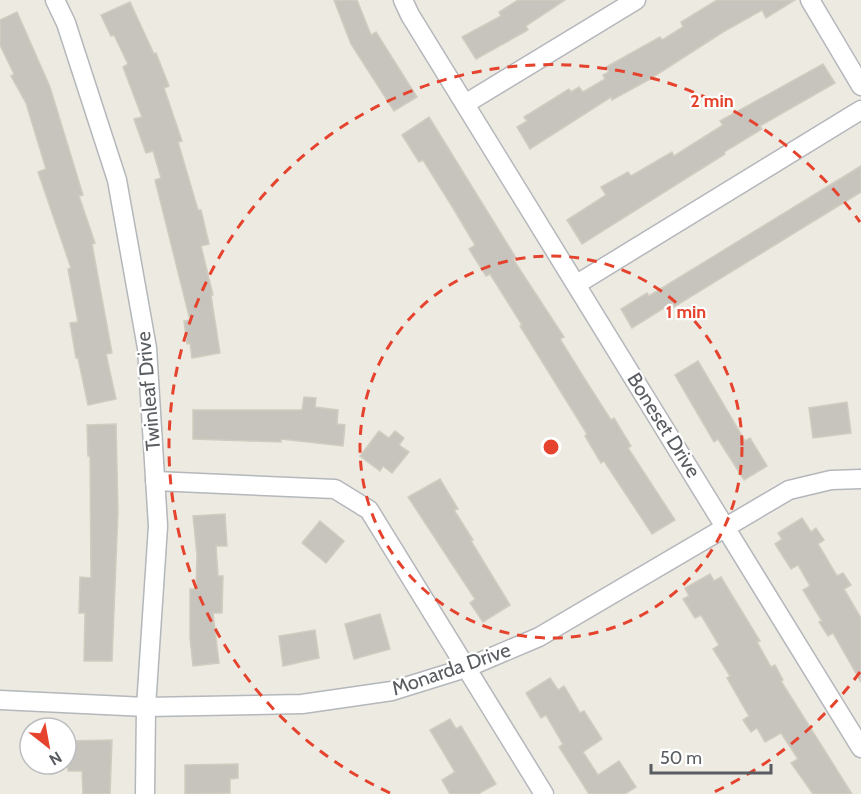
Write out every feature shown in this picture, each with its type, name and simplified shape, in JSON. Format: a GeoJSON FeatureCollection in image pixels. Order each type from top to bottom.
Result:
{"type":"FeatureCollection","features":[{"type":"Feature","properties":{"kind":"street","name":"Twinleaf Drive"},"geometry":{"type":"LineString","coordinates":[[55,0],[66,23],[117,180],[147,348],[158,525],[146,707],[145,794]]}},
{"type":"Feature","properties":{"kind":"street","name":"Boneset Drive"},"geometry":{"type":"LineString","coordinates":[[404,0],[465,104],[726,525],[861,748]]}},
{"type":"Feature","properties":{"kind":"street"},"geometry":{"type":"LineString","coordinates":[[465,104],[636,0]]}},
{"type":"Feature","properties":{"kind":"street"},"geometry":{"type":"LineString","coordinates":[[810,0],[861,86]]}},
{"type":"Feature","properties":{"kind":"street"},"geometry":{"type":"LineString","coordinates":[[577,284],[861,110]]}},
{"type":"Feature","properties":{"kind":"street","name":"Monarda Drive"},"geometry":{"type":"LineString","coordinates":[[0,700],[146,707],[302,704],[392,691],[466,668],[539,637],[789,490],[831,480],[861,479]]}},
{"type":"Feature","properties":{"kind":"street"},"geometry":{"type":"LineString","coordinates":[[155,481],[335,489],[369,510],[544,794]]}},
{"type":"Feature","properties":{"kind":"building"},"geometry":{"type":"Polygon","coordinates":[[[334,0],[357,0],[371,35],[376,32],[417,97],[394,111],[351,44],[334,0]]]}},
{"type":"Feature","properties":{"kind":"building"},"geometry":{"type":"Polygon","coordinates":[[[518,0],[565,0],[526,26],[528,30],[476,59],[462,37],[501,16],[499,12],[518,0]]]}},
{"type":"Feature","properties":{"kind":"building"},"geometry":{"type":"Polygon","coordinates":[[[717,0],[795,0],[766,18],[762,10],[650,79],[612,100],[611,97],[530,149],[517,127],[527,121],[524,117],[569,89],[571,92],[579,87],[583,92],[605,79],[603,75],[609,72],[606,67],[660,37],[662,40],[683,27],[681,22],[717,0]]]}},
{"type":"Feature","properties":{"kind":"building"},"geometry":{"type":"Polygon","coordinates":[[[130,2],[154,54],[156,53],[169,86],[164,88],[182,141],[178,142],[198,210],[201,210],[209,244],[201,246],[213,295],[211,295],[220,353],[192,358],[190,343],[187,344],[184,321],[190,320],[155,180],[161,178],[153,151],[146,153],[134,119],[142,117],[123,67],[128,64],[101,15],[130,2]]]}},
{"type":"Feature","properties":{"kind":"building"},"geometry":{"type":"Polygon","coordinates":[[[17,12],[50,87],[83,195],[79,196],[95,243],[92,244],[112,353],[106,354],[116,399],[88,405],[70,323],[78,322],[68,269],[71,268],[38,172],[46,169],[26,103],[11,76],[14,74],[0,45],[0,20],[17,12]]]}},
{"type":"Feature","properties":{"kind":"building"},"geometry":{"type":"Polygon","coordinates":[[[823,64],[835,83],[760,126],[762,129],[724,152],[725,154],[582,244],[567,220],[606,195],[601,187],[628,172],[631,176],[672,152],[674,156],[723,125],[720,121],[823,64]]]}},
{"type":"Feature","properties":{"kind":"building"},"geometry":{"type":"Polygon","coordinates":[[[429,117],[516,258],[513,259],[564,337],[560,339],[611,420],[614,418],[631,446],[628,448],[675,520],[652,534],[604,461],[601,463],[585,436],[587,434],[520,326],[522,325],[490,274],[486,276],[469,249],[475,245],[453,208],[423,160],[419,162],[402,135],[429,117]]]}},
{"type":"Feature","properties":{"kind":"building"},"geometry":{"type":"Polygon","coordinates":[[[861,166],[861,192],[674,307],[672,303],[632,328],[621,309],[647,293],[649,296],[861,166]]]}},
{"type":"Feature","properties":{"kind":"building"},"geometry":{"type":"Polygon","coordinates":[[[698,361],[745,441],[750,438],[767,466],[744,480],[718,439],[714,442],[675,375],[698,361]]]}},
{"type":"Feature","properties":{"kind":"building"},"geometry":{"type":"Polygon","coordinates":[[[304,397],[316,398],[315,407],[338,410],[337,424],[345,425],[343,446],[281,439],[281,442],[193,439],[193,410],[302,410],[304,397]]]}},
{"type":"Feature","properties":{"kind":"building"},"geometry":{"type":"Polygon","coordinates":[[[847,402],[851,433],[813,438],[809,408],[847,402]]]}},
{"type":"Feature","properties":{"kind":"building"},"geometry":{"type":"Polygon","coordinates":[[[116,424],[118,511],[112,661],[84,661],[85,613],[79,613],[80,577],[91,578],[90,456],[88,456],[87,425],[116,424]]]}},
{"type":"Feature","properties":{"kind":"building"},"geometry":{"type":"Polygon","coordinates":[[[379,431],[389,438],[395,431],[404,438],[399,445],[409,452],[392,473],[383,466],[380,471],[360,456],[379,431]]]}},
{"type":"Feature","properties":{"kind":"building"},"geometry":{"type":"Polygon","coordinates":[[[440,479],[458,509],[454,510],[473,540],[471,541],[510,605],[483,622],[470,603],[475,599],[408,497],[440,479]]]}},
{"type":"Feature","properties":{"kind":"building"},"geometry":{"type":"Polygon","coordinates":[[[225,514],[227,546],[216,546],[218,576],[223,576],[222,613],[213,613],[219,663],[193,666],[190,638],[190,589],[196,589],[197,555],[193,516],[225,514]]]}},
{"type":"Feature","properties":{"kind":"building"},"geometry":{"type":"Polygon","coordinates":[[[802,518],[811,532],[816,528],[824,540],[818,544],[837,576],[843,573],[851,585],[844,589],[861,618],[861,682],[833,633],[828,636],[819,622],[822,621],[803,590],[810,586],[798,565],[791,569],[775,544],[782,539],[778,533],[802,518]]]}},
{"type":"Feature","properties":{"kind":"building"},"geometry":{"type":"Polygon","coordinates":[[[320,521],[344,541],[326,563],[302,543],[320,521]]]}},
{"type":"Feature","properties":{"kind":"building"},"geometry":{"type":"Polygon","coordinates":[[[710,574],[714,581],[721,577],[760,641],[757,642],[771,667],[775,665],[783,680],[781,681],[852,794],[813,794],[791,763],[798,759],[781,733],[765,742],[757,728],[751,732],[743,720],[749,716],[727,678],[730,676],[713,649],[719,645],[701,615],[695,618],[683,599],[689,596],[685,588],[710,574]]]}},
{"type":"Feature","properties":{"kind":"building"},"geometry":{"type":"Polygon","coordinates":[[[380,614],[390,649],[354,659],[345,624],[380,614]]]}},
{"type":"Feature","properties":{"kind":"building"},"geometry":{"type":"Polygon","coordinates":[[[315,630],[319,658],[283,666],[279,636],[315,630]]]}},
{"type":"Feature","properties":{"kind":"building"},"geometry":{"type":"Polygon","coordinates":[[[550,678],[558,690],[564,686],[580,713],[584,711],[602,739],[583,752],[598,775],[619,761],[636,787],[625,794],[589,794],[559,747],[563,744],[546,715],[541,718],[526,693],[550,678]]]}},
{"type":"Feature","properties":{"kind":"building"},"geometry":{"type":"Polygon","coordinates":[[[450,719],[456,729],[461,726],[496,784],[478,794],[450,794],[442,780],[455,772],[430,730],[450,719]]]}},
{"type":"Feature","properties":{"kind":"building"},"geometry":{"type":"Polygon","coordinates":[[[112,740],[110,794],[83,794],[82,771],[78,771],[78,741],[112,740]]]}},
{"type":"Feature","properties":{"kind":"building"},"geometry":{"type":"Polygon","coordinates":[[[238,764],[238,778],[230,779],[230,793],[185,794],[185,765],[238,764]]]}}]}
